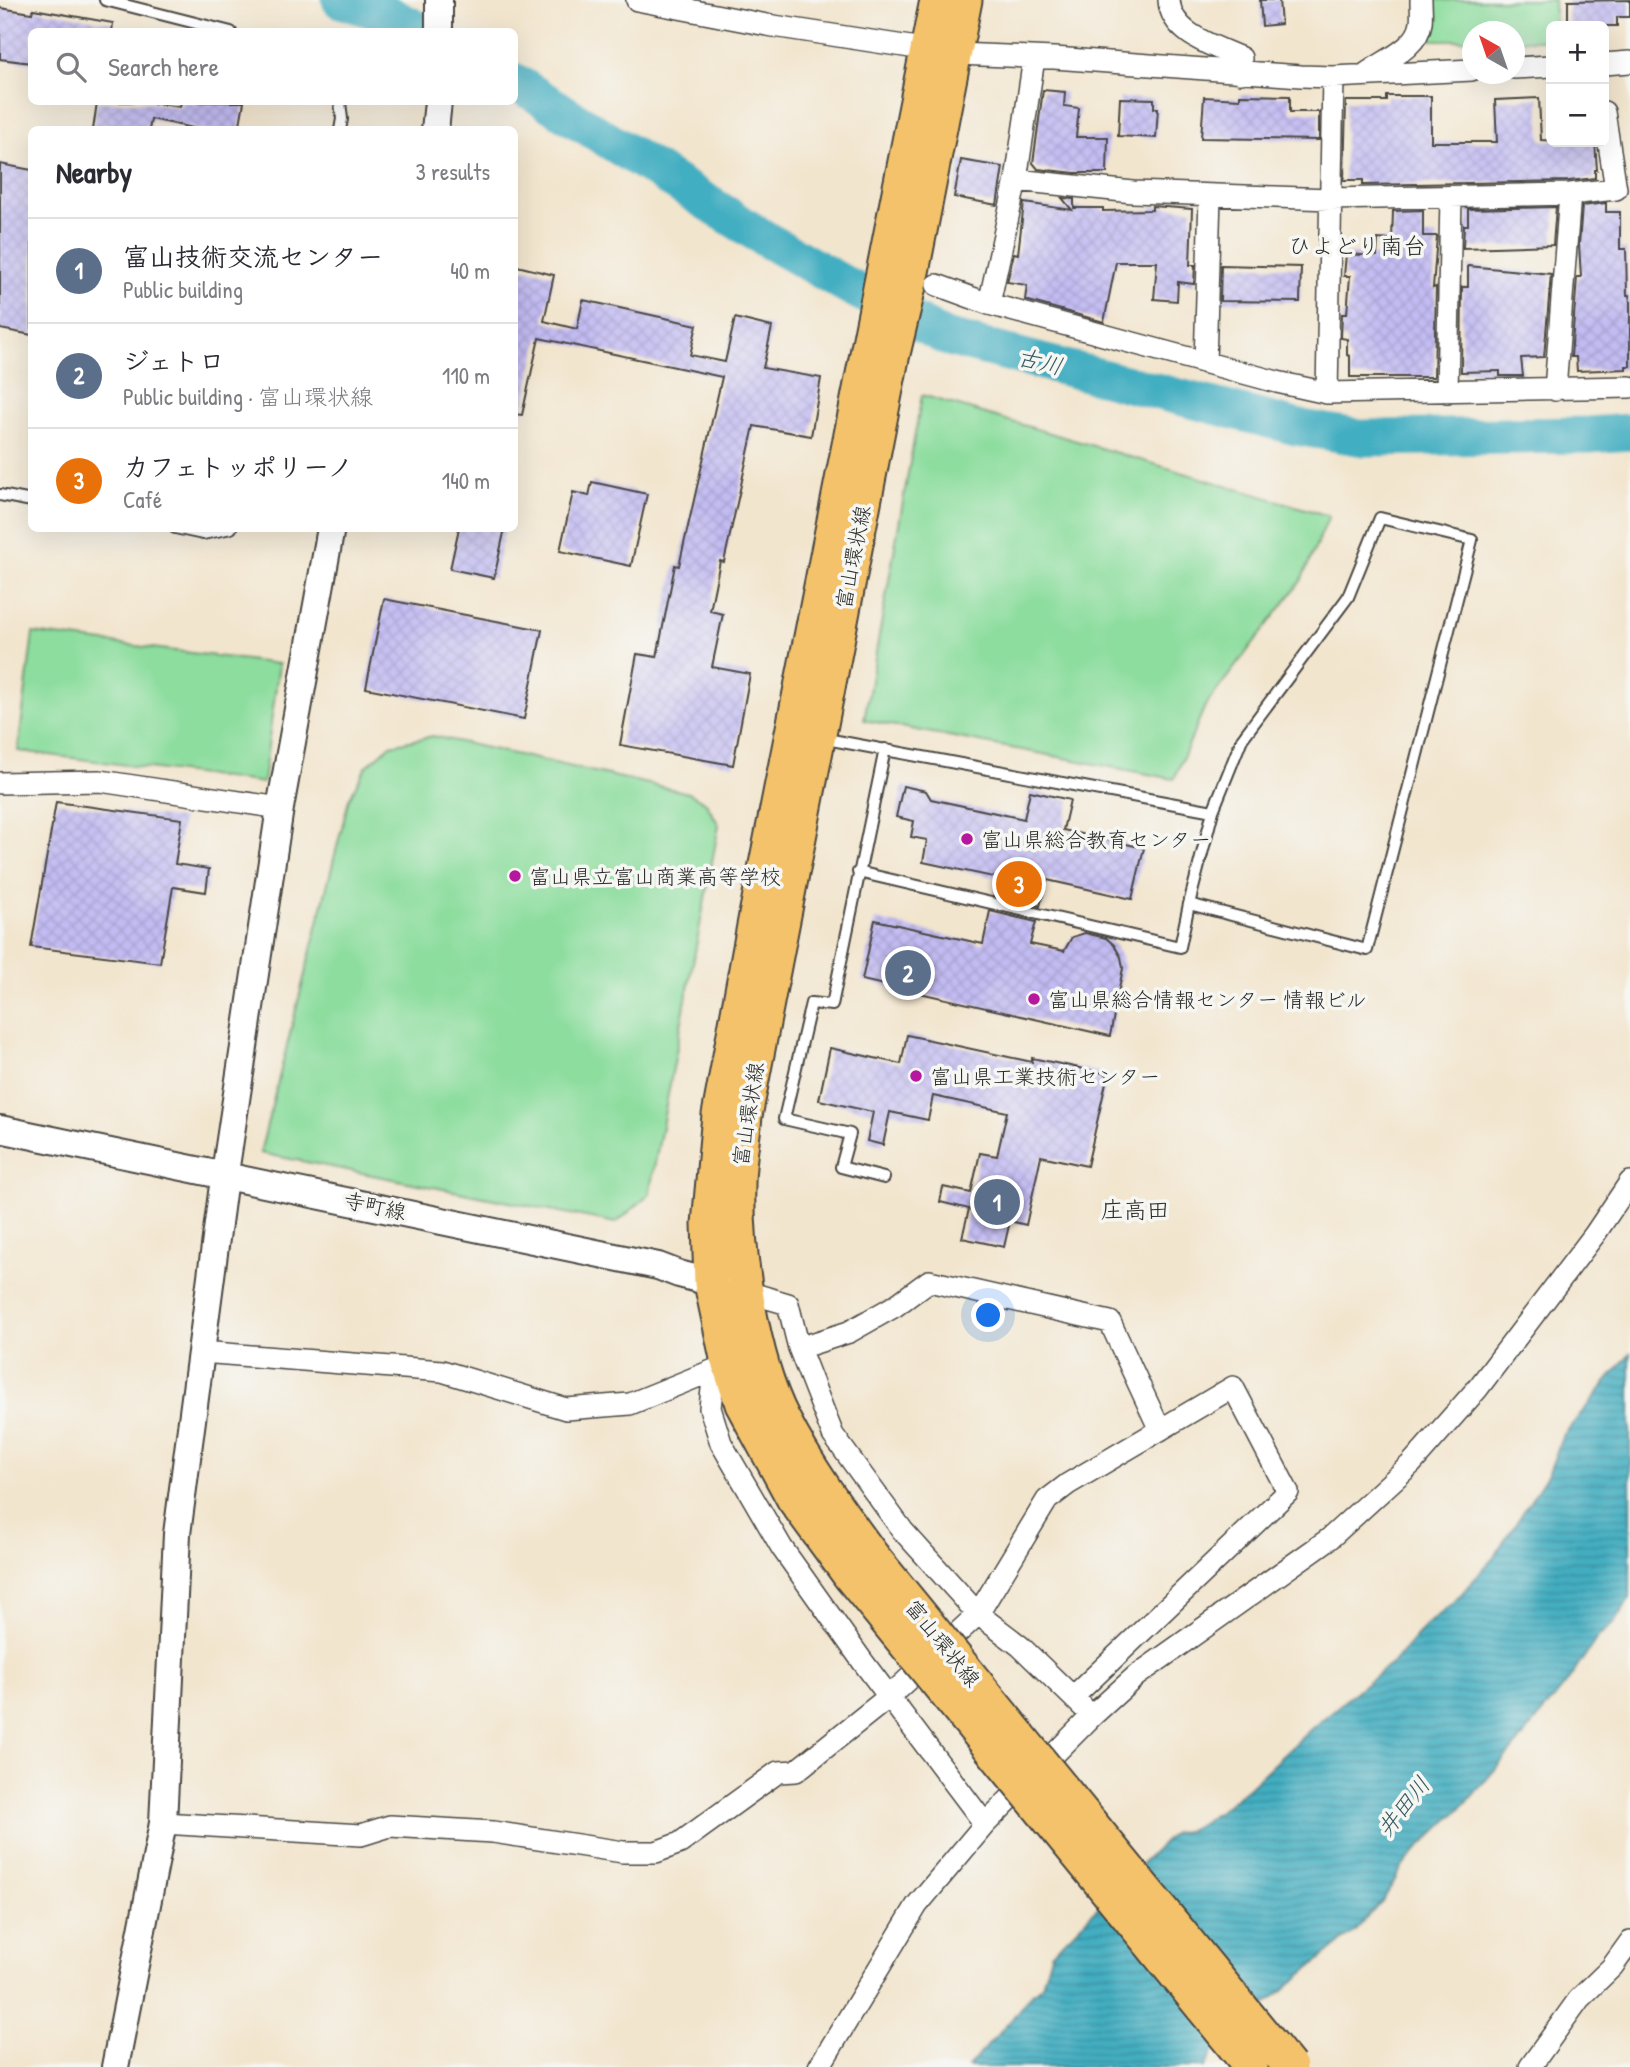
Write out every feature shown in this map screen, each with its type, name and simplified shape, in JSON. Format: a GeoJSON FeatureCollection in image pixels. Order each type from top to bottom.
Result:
{"type":"FeatureCollection","features":[{"type":"Feature","properties":{"kind":"main road","name":"富山環状線"},"geometry":{"type":"LineString","coordinates":[[937,0],[942,52],[910,279],[881,350],[719,1115],[709,1224],[711,1283],[727,1358],[742,1404],[793,1497],[861,1566],[1290,2067]]}},
{"type":"Feature","properties":{"kind":"main road","name":"富山環状線"},"geometry":{"type":"LineString","coordinates":[[942,52],[965,0]]}},
{"type":"Feature","properties":{"kind":"main road","name":"富山環状線"},"geometry":{"type":"LineString","coordinates":[[881,350],[819,737],[745,1116],[738,1184],[740,1245],[756,1343],[781,1417],[818,1481],[861,1566],[1251,2067]]}},
{"type":"Feature","properties":{"kind":"street"},"geometry":{"type":"LineString","coordinates":[[439,0],[439,28]]}},
{"type":"Feature","properties":{"kind":"street"},"geometry":{"type":"LineString","coordinates":[[637,0],[767,25],[942,52],[1333,77],[1462,70]]}},
{"type":"Feature","properties":{"kind":"street"},"geometry":{"type":"LineString","coordinates":[[1169,0],[1175,19],[1190,34],[1241,58],[1241,73]]}},
{"type":"Feature","properties":{"kind":"street"},"geometry":{"type":"LineString","coordinates":[[1366,75],[1403,51],[1415,38],[1421,25],[1421,0]]}},
{"type":"Feature","properties":{"kind":"street"},"geometry":{"type":"LineString","coordinates":[[989,304],[1016,180],[1034,58]]}},
{"type":"Feature","properties":{"kind":"street"},"geometry":{"type":"LineString","coordinates":[[1609,64],[1630,62]]}},
{"type":"Feature","properties":{"kind":"street"},"geometry":{"type":"LineString","coordinates":[[1525,67],[1546,66]]}},
{"type":"Feature","properties":{"kind":"street"},"geometry":{"type":"LineString","coordinates":[[1327,393],[1333,77]]}},
{"type":"Feature","properties":{"kind":"street"},"geometry":{"type":"LineString","coordinates":[[435,126],[438,105]]}},
{"type":"Feature","properties":{"kind":"street"},"geometry":{"type":"LineString","coordinates":[[1016,180],[1210,197],[1331,199],[1570,194],[1616,189],[1609,144]]}},
{"type":"Feature","properties":{"kind":"street"},"geometry":{"type":"LineString","coordinates":[[1555,390],[1570,194]]}},
{"type":"Feature","properties":{"kind":"street"},"geometry":{"type":"LineString","coordinates":[[1205,363],[1210,197]]}},
{"type":"Feature","properties":{"kind":"street"},"geometry":{"type":"LineString","coordinates":[[1447,391],[1451,197]]}},
{"type":"Feature","properties":{"kind":"street"},"geometry":{"type":"LineString","coordinates":[[910,279],[989,304],[1327,393],[1630,387]]}},
{"type":"Feature","properties":{"kind":"street"},"geometry":{"type":"LineString","coordinates":[[115,2067],[163,1823],[177,1534],[225,1175],[280,808],[330,532]]}},
{"type":"Feature","properties":{"kind":"street"},"geometry":{"type":"LineString","coordinates":[[0,783],[100,781],[280,808]]}},
{"type":"Feature","properties":{"kind":"street","name":"寺町線"},"geometry":{"type":"LineString","coordinates":[[0,1129],[658,1266],[747,1292]]}},
{"type":"Feature","properties":{"kind":"street"},"geometry":{"type":"LineString","coordinates":[[819,2067],[917,1905],[985,1824],[1092,1716],[1136,1676],[1329,1539],[1411,1464],[1478,1388],[1595,1234],[1630,1182]]}},
{"type":"Feature","properties":{"kind":"street"},"geometry":{"type":"LineString","coordinates":[[799,1348],[849,1332],[895,1306],[929,1281],[942,1283],[1110,1322],[1160,1430]]}},
{"type":"Feature","properties":{"kind":"street"},"geometry":{"type":"LineString","coordinates":[[747,1292],[788,1304],[799,1348],[833,1435],[903,1531],[978,1614],[1020,1646],[1092,1716]]}},
{"type":"Feature","properties":{"kind":"street"},"geometry":{"type":"LineString","coordinates":[[201,1352],[442,1371],[566,1409],[630,1404],[714,1370],[710,1408],[721,1443],[782,1548],[985,1824]]}},
{"type":"Feature","properties":{"kind":"street"},"geometry":{"type":"LineString","coordinates":[[163,1823],[361,1835],[390,1826],[493,1832],[623,1852],[656,1852],[680,1843],[778,1772],[796,1771],[890,1696],[978,1614],[1047,1500],[1068,1484],[1233,1387],[1288,1492],[1073,1697]]}},
{"type":"Feature","properties":{"kind":"street"},"geometry":{"type":"LineString","coordinates":[[1530,2067],[1579,1998],[1612,1967],[1630,1942]]}},
{"type":"Feature","properties":{"kind":"lane"},"geometry":{"type":"LineString","coordinates":[[105,0],[215,28]]}},
{"type":"Feature","properties":{"kind":"lane"},"geometry":{"type":"LineString","coordinates":[[340,105],[341,126]]}},
{"type":"Feature","properties":{"kind":"lane"},"geometry":{"type":"LineString","coordinates":[[0,495],[28,500]]}},
{"type":"Feature","properties":{"kind":"lane"},"geometry":{"type":"LineString","coordinates":[[858,872],[1180,947],[1189,904],[1213,811],[1242,739],[1348,597],[1380,519],[1472,540],[1367,950],[1189,904]]}},
{"type":"Feature","properties":{"kind":"lane"},"geometry":{"type":"LineString","coordinates":[[194,532],[212,532]]}},
{"type":"Feature","properties":{"kind":"lane"},"geometry":{"type":"LineString","coordinates":[[819,737],[1213,811]]}},
{"type":"Feature","properties":{"kind":"lane"},"geometry":{"type":"LineString","coordinates":[[884,1178],[841,1167],[850,1134],[784,1119],[811,1003],[832,1005],[885,749]]}},
{"type":"Feature","properties":{"kind":"green space"},"geometry":{"type":"Polygon","coordinates":[[[1431,0],[1554,0],[1555,21],[1546,21],[1546,40],[1525,40],[1525,21],[1462,21],[1462,40],[1431,40],[1431,0]]]}},
{"type":"Feature","properties":{"kind":"green space"},"geometry":{"type":"Polygon","coordinates":[[[922,395],[1329,516],[1301,581],[1205,706],[1174,779],[864,720],[922,395]]]}},
{"type":"Feature","properties":{"kind":"green space"},"geometry":{"type":"Polygon","coordinates":[[[33,633],[279,664],[263,783],[18,751],[33,633]]]}},
{"type":"Feature","properties":{"kind":"green space"},"geometry":{"type":"Polygon","coordinates":[[[433,736],[689,793],[706,803],[719,825],[649,1195],[616,1223],[260,1153],[349,799],[366,767],[391,745],[433,736]]]}},
{"type":"Feature","properties":{"kind":"water","name":"井田川"},"geometry":{"type":"Polygon","coordinates":[[[1630,1353],[1630,1598],[1614,1623],[1597,1638],[1566,1684],[1523,1737],[1467,1802],[1415,1852],[1403,1866],[1384,1899],[1355,1931],[1217,2044],[1205,2067],[968,2067],[1030,1995],[1042,1985],[1051,1954],[1173,1833],[1190,1830],[1248,1788],[1311,1729],[1394,1662],[1425,1626],[1457,1599],[1493,1558],[1522,1514],[1549,1472],[1562,1437],[1630,1353]]]}},
{"type":"Feature","properties":{"kind":"building"},"geometry":{"type":"Polygon","coordinates":[[[1260,0],[1279,0],[1281,24],[1262,26],[1260,0]]]}},
{"type":"Feature","properties":{"kind":"building"},"geometry":{"type":"Polygon","coordinates":[[[1630,0],[1630,17],[1617,17],[1617,26],[1609,26],[1609,21],[1568,21],[1568,1],[1630,0]]]}},
{"type":"Feature","properties":{"kind":"building"},"geometry":{"type":"Polygon","coordinates":[[[0,8],[32,13],[33,9],[113,23],[112,28],[28,28],[28,62],[0,59],[0,8]]]}},
{"type":"Feature","properties":{"kind":"building"},"geometry":{"type":"Polygon","coordinates":[[[1043,90],[1065,92],[1064,106],[1079,108],[1076,137],[1108,137],[1107,173],[1038,169],[1033,163],[1043,90]]]}},
{"type":"Feature","properties":{"kind":"building"},"geometry":{"type":"Polygon","coordinates":[[[1240,95],[1290,96],[1290,112],[1319,112],[1319,140],[1201,138],[1204,97],[1240,99],[1240,95]]]}},
{"type":"Feature","properties":{"kind":"building"},"geometry":{"type":"Polygon","coordinates":[[[1387,96],[1431,96],[1431,142],[1497,142],[1495,100],[1539,98],[1541,140],[1546,140],[1546,147],[1595,147],[1595,178],[1569,181],[1363,185],[1363,180],[1344,180],[1346,101],[1387,101],[1387,96]]]}},
{"type":"Feature","properties":{"kind":"building"},"geometry":{"type":"Polygon","coordinates":[[[1120,98],[1154,99],[1154,108],[1158,108],[1156,138],[1118,136],[1120,98]]]}},
{"type":"Feature","properties":{"kind":"building"},"geometry":{"type":"Polygon","coordinates":[[[97,105],[243,105],[240,126],[183,126],[151,119],[150,126],[94,126],[97,105]]]}},
{"type":"Feature","properties":{"kind":"building"},"geometry":{"type":"Polygon","coordinates":[[[961,160],[1003,167],[997,205],[954,197],[961,160]]]}},
{"type":"Feature","properties":{"kind":"building"},"geometry":{"type":"Polygon","coordinates":[[[0,164],[28,169],[28,334],[0,329],[0,164]]]}},
{"type":"Feature","properties":{"kind":"building"},"geometry":{"type":"Polygon","coordinates":[[[1062,198],[1074,199],[1074,208],[1103,208],[1103,211],[1152,210],[1152,206],[1192,209],[1190,265],[1195,265],[1194,284],[1178,282],[1177,301],[1154,299],[1157,262],[1116,262],[1104,322],[1025,300],[1027,285],[1007,282],[1014,253],[1018,254],[1024,203],[1072,210],[1062,198]]]}},
{"type":"Feature","properties":{"kind":"building"},"geometry":{"type":"Polygon","coordinates":[[[1606,203],[1606,212],[1620,212],[1620,249],[1626,249],[1627,295],[1630,302],[1630,366],[1626,366],[1626,369],[1577,371],[1576,357],[1571,357],[1577,277],[1581,277],[1579,244],[1582,206],[1606,203]]]}},
{"type":"Feature","properties":{"kind":"building"},"geometry":{"type":"Polygon","coordinates":[[[1556,207],[1553,245],[1463,248],[1468,209],[1556,207]]]}},
{"type":"Feature","properties":{"kind":"building"},"geometry":{"type":"Polygon","coordinates":[[[1423,210],[1423,236],[1437,236],[1433,288],[1436,287],[1434,377],[1350,377],[1347,339],[1341,338],[1342,314],[1347,314],[1350,276],[1344,276],[1346,254],[1377,256],[1378,239],[1392,240],[1393,211],[1423,210]]]}},
{"type":"Feature","properties":{"kind":"building"},"geometry":{"type":"Polygon","coordinates":[[[1221,265],[1301,267],[1300,302],[1220,301],[1221,265]]]}},
{"type":"Feature","properties":{"kind":"building"},"geometry":{"type":"Polygon","coordinates":[[[518,266],[554,275],[544,321],[577,329],[583,300],[697,325],[690,355],[725,362],[735,318],[772,327],[763,368],[821,378],[811,436],[754,426],[724,562],[720,561],[710,611],[723,614],[712,667],[750,674],[733,765],[620,745],[637,654],[657,657],[675,565],[679,566],[722,377],[539,338],[522,415],[518,414],[518,266]]]}},
{"type":"Feature","properties":{"kind":"building"},"geometry":{"type":"Polygon","coordinates":[[[1468,266],[1551,274],[1544,357],[1521,358],[1523,376],[1500,376],[1500,371],[1461,372],[1462,287],[1468,287],[1468,266]]]}},
{"type":"Feature","properties":{"kind":"building"},"geometry":{"type":"Polygon","coordinates":[[[592,482],[647,494],[631,566],[560,551],[573,492],[589,496],[592,482]]]}},
{"type":"Feature","properties":{"kind":"building"},"geometry":{"type":"Polygon","coordinates":[[[458,532],[504,532],[494,578],[450,569],[458,532]]]}},
{"type":"Feature","properties":{"kind":"building"},"geometry":{"type":"Polygon","coordinates":[[[384,599],[542,630],[524,719],[366,688],[384,599]]]}},
{"type":"Feature","properties":{"kind":"building"},"geometry":{"type":"Polygon","coordinates":[[[903,786],[926,791],[931,799],[1024,819],[1030,791],[1070,800],[1063,830],[1144,848],[1132,899],[1047,880],[1040,906],[994,896],[998,878],[923,862],[927,840],[911,837],[914,821],[896,817],[903,786]]]}},
{"type":"Feature","properties":{"kind":"building"},"geometry":{"type":"Polygon","coordinates":[[[56,802],[182,819],[175,864],[209,869],[206,892],[173,887],[160,963],[31,947],[56,802]]]}},
{"type":"Feature","properties":{"kind":"building"},"geometry":{"type":"Polygon","coordinates":[[[990,911],[1036,922],[1030,944],[1064,951],[1072,937],[1085,933],[1106,938],[1114,945],[1121,957],[1123,968],[1110,1036],[862,980],[875,920],[983,944],[990,911]]]}},
{"type":"Feature","properties":{"kind":"building"},"geometry":{"type":"Polygon","coordinates":[[[907,1035],[1032,1062],[1032,1058],[1108,1074],[1087,1166],[1041,1156],[1026,1225],[1010,1221],[1004,1247],[962,1238],[969,1209],[940,1202],[943,1187],[971,1193],[980,1153],[997,1156],[1007,1112],[933,1096],[928,1120],[890,1112],[883,1145],[867,1141],[873,1112],[819,1100],[830,1048],[901,1064],[907,1035]]]}},
{"type":"Feature","properties":{"kind":"waterway","name":"古川"},"geometry":{"type":"LineString","coordinates":[[340,0],[390,15],[416,28]]}},
{"type":"Feature","properties":{"kind":"waterway"},"geometry":{"type":"LineString","coordinates":[[390,15],[393,0]]}},
{"type":"Feature","properties":{"kind":"waterway","name":"古川"},"geometry":{"type":"LineString","coordinates":[[518,84],[767,240],[945,337],[1296,427],[1364,438],[1630,432]]}},
{"type":"Feature","properties":{"kind":"place","name":"富山県総合教育センター"},"geometry":{"type":"Point","coordinates":[967,839]}},
{"type":"Feature","properties":{"kind":"place","name":"富山県立富山商業高等学校"},"geometry":{"type":"Point","coordinates":[515,876]}},
{"type":"Feature","properties":{"kind":"place","name":"カフェトッポリーノ"},"geometry":{"type":"Point","coordinates":[1019,884]}},
{"type":"Feature","properties":{"kind":"place","name":"ジェトロ"},"geometry":{"type":"Point","coordinates":[908,973]}},
{"type":"Feature","properties":{"kind":"place","name":"富山県総合情報センター 情報ビル"},"geometry":{"type":"Point","coordinates":[1034,999]}},
{"type":"Feature","properties":{"kind":"place","name":"富山県工業技術センター"},"geometry":{"type":"Point","coordinates":[916,1076]}},
{"type":"Feature","properties":{"kind":"place","name":"富山技術交流センター"},"geometry":{"type":"Point","coordinates":[997,1202]}},
{"type":"Feature","properties":{"kind":"district","name":"ひよどり南台"},"geometry":{"type":"Point","coordinates":[1357,245]}},
{"type":"Feature","properties":{"kind":"district","name":"庄高田"},"geometry":{"type":"Point","coordinates":[1135,1209]}}]}
